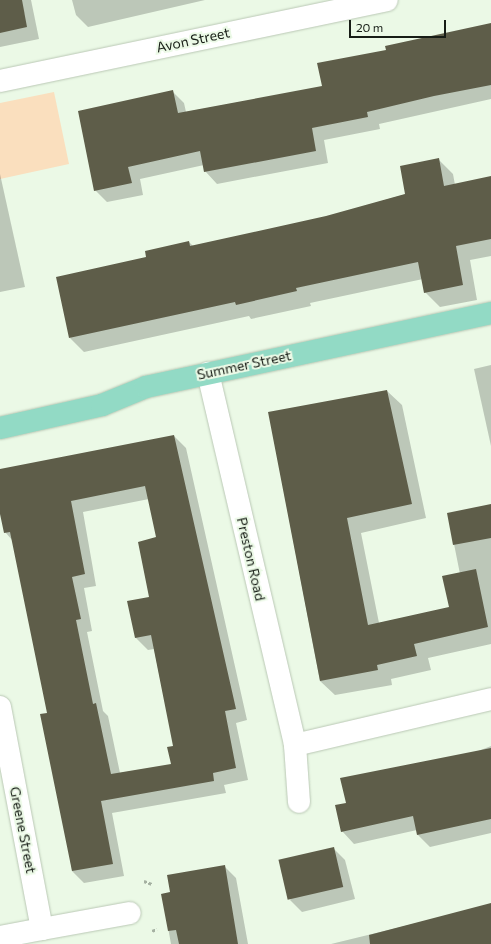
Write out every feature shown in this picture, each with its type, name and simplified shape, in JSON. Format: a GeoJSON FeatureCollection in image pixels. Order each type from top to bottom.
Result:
{"type":"FeatureCollection","features":[{"type":"Feature","properties":{"kind":"main road","name":"Summer Street"},"geometry":{"type":"LineString","coordinates":[[0,428],[102,406],[146,387],[491,312]]}},
{"type":"Feature","properties":{"kind":"street","name":"Avon Street"},"geometry":{"type":"LineString","coordinates":[[0,81],[387,0]]}},
{"type":"Feature","properties":{"kind":"street","name":"Preston Road"},"geometry":{"type":"LineString","coordinates":[[208,373],[295,745],[299,802]]}},
{"type":"Feature","properties":{"kind":"street"},"geometry":{"type":"LineString","coordinates":[[295,745],[491,699]]}},
{"type":"Feature","properties":{"kind":"street","name":"Greene Street"},"geometry":{"type":"LineString","coordinates":[[0,707],[42,929]]}},
{"type":"Feature","properties":{"kind":"street"},"geometry":{"type":"LineString","coordinates":[[0,937],[130,913]]}},
{"type":"Feature","properties":{"kind":"path"},"geometry":{"type":"LineString","coordinates":[[144,882],[152,884]]}},
{"type":"Feature","properties":{"kind":"shaded area"},"geometry":{"type":"Polygon","coordinates":[[[54,92],[69,164],[0,179],[0,103],[54,92]]]}},
{"type":"Feature","properties":{"kind":"building"},"geometry":{"type":"Polygon","coordinates":[[[0,0],[22,0],[27,27],[0,33],[0,0]]]}},
{"type":"Feature","properties":{"kind":"building"},"geometry":{"type":"Polygon","coordinates":[[[491,23],[491,85],[434,96],[367,112],[368,117],[312,128],[316,151],[204,172],[200,151],[128,167],[132,183],[94,191],[78,111],[173,90],[178,113],[322,86],[317,63],[386,50],[385,46],[491,23]]]}},
{"type":"Feature","properties":{"kind":"building"},"geometry":{"type":"Polygon","coordinates":[[[439,158],[444,186],[491,176],[491,239],[456,246],[463,285],[424,293],[418,262],[296,288],[297,291],[236,305],[235,302],[69,338],[56,277],[146,257],[145,251],[189,241],[190,246],[326,216],[405,194],[400,166],[439,158]]]}},
{"type":"Feature","properties":{"kind":"building"},"geometry":{"type":"Polygon","coordinates":[[[387,390],[412,504],[347,518],[368,625],[449,607],[442,576],[476,569],[488,627],[414,644],[417,656],[377,665],[378,670],[320,681],[268,412],[387,390]]]}},
{"type":"Feature","properties":{"kind":"building"},"geometry":{"type":"Polygon","coordinates":[[[174,435],[236,709],[225,711],[236,768],[213,773],[214,781],[101,801],[113,864],[72,871],[40,714],[47,713],[10,532],[4,533],[0,514],[0,469],[174,435]],[[145,486],[71,501],[85,574],[72,577],[81,619],[76,620],[93,704],[96,703],[111,774],[171,764],[167,747],[173,746],[151,635],[135,638],[127,601],[149,597],[138,542],[156,537],[145,486]]]}},
{"type":"Feature","properties":{"kind":"building"},"geometry":{"type":"Polygon","coordinates":[[[491,504],[491,538],[453,545],[447,513],[491,504]]]}},
{"type":"Feature","properties":{"kind":"building"},"geometry":{"type":"Polygon","coordinates":[[[491,748],[491,819],[417,835],[413,816],[341,832],[335,805],[346,803],[340,778],[491,748]]]}},
{"type":"Feature","properties":{"kind":"building"},"geometry":{"type":"Polygon","coordinates":[[[334,847],[343,887],[288,900],[278,860],[334,847]]]}},
{"type":"Feature","properties":{"kind":"building"},"geometry":{"type":"Polygon","coordinates":[[[225,865],[238,944],[179,944],[176,930],[168,931],[161,894],[170,892],[167,875],[225,865]]]}},
{"type":"Feature","properties":{"kind":"building"},"geometry":{"type":"Polygon","coordinates":[[[491,903],[491,944],[370,944],[369,935],[491,903]]]}}]}
